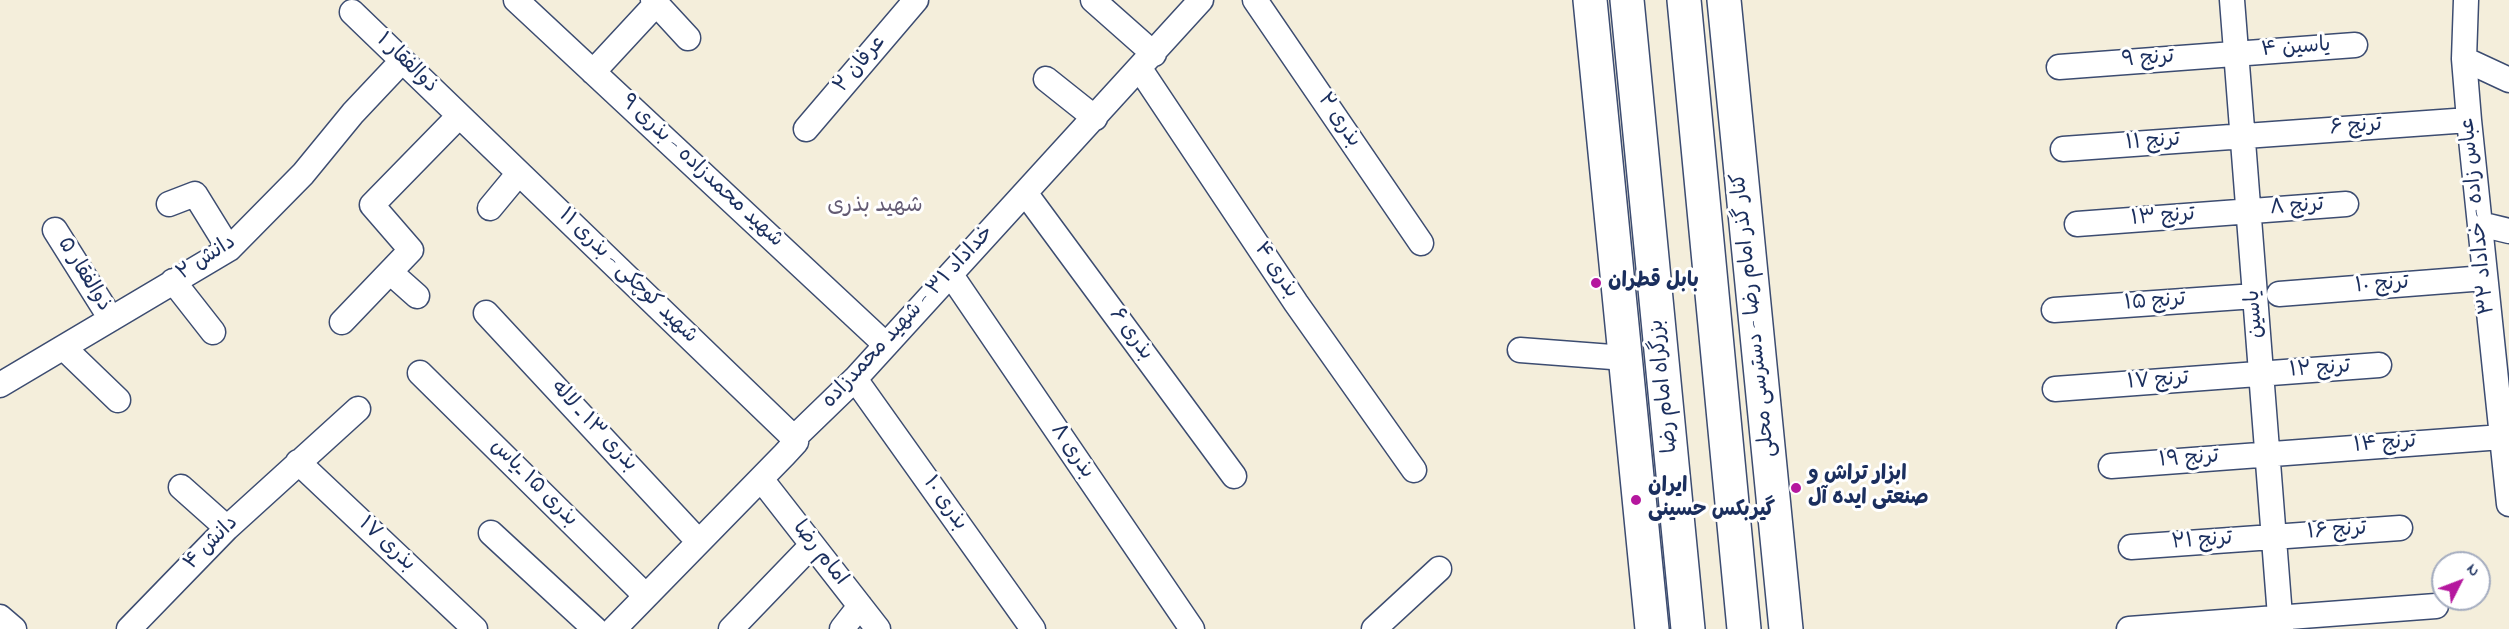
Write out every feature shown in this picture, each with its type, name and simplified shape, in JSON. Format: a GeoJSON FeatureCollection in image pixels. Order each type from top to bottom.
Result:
{"type":"FeatureCollection","features":[{"type":"Feature","properties":{"kind":"main road"},"geometry":{"type":"LineString","coordinates":[[1590,0],[1625,358],[1654,622]]}},
{"type":"Feature","properties":{"kind":"main road","name":"بزرگراه امام رضا"},"geometry":{"type":"LineString","coordinates":[[1627,0],[1688,629]]}},
{"type":"Feature","properties":{"kind":"main road"},"geometry":{"type":"LineString","coordinates":[[1684,0],[1744,629]]}},
{"type":"Feature","properties":{"kind":"main road","name":"کنار گذر امام رضا - دسترسی محلی"},"geometry":{"type":"LineString","coordinates":[[1724,0],[1786,629]]}},
{"type":"Feature","properties":{"kind":"main road"},"geometry":{"type":"LineString","coordinates":[[1608,177],[1635,77]]}},
{"type":"Feature","properties":{"kind":"main road"},"geometry":{"type":"LineString","coordinates":[[1716,335],[1770,465]]}},
{"type":"Feature","properties":{"kind":"street","name":"شهید محمدزاده - بذری ۹"},"geometry":{"type":"LineString","coordinates":[[516,0],[886,345]]}},
{"type":"Feature","properties":{"kind":"street","name":"عرفان ۲"},"geometry":{"type":"LineString","coordinates":[[806,129],[916,0]]}},
{"type":"Feature","properties":{"kind":"street","name":"بذری ۴"},"geometry":{"type":"LineString","coordinates":[[1093,0],[1147,61],[1296,303],[1414,470]]}},
{"type":"Feature","properties":{"kind":"street","name":"خداداد ۳۱ - شهید محمدزاده"},"geometry":{"type":"LineString","coordinates":[[614,629],[796,442],[794,438],[855,379],[1201,0]]}},
{"type":"Feature","properties":{"kind":"street","name":"بذری ۲"},"geometry":{"type":"LineString","coordinates":[[1255,0],[1421,243]]}},
{"type":"Feature","properties":{"kind":"street","name":"یاسین"},"geometry":{"type":"LineString","coordinates":[[2232,0],[2280,623]]}},
{"type":"Feature","properties":{"kind":"street","name":"عباس زاده - خداداد ۳۲"},"geometry":{"type":"LineString","coordinates":[[2466,0],[2464,59],[2469,120],[2485,279],[2500,327],[2502,437],[2509,504]]}},
{"type":"Feature","properties":{"kind":"street"},"geometry":{"type":"LineString","coordinates":[[593,72],[654,2],[688,38]]}},
{"type":"Feature","properties":{"kind":"street","name":"ذوالفقار ۱"},"geometry":{"type":"LineString","coordinates":[[352,12],[459,116]]}},
{"type":"Feature","properties":{"kind":"street","name":"یاسین ۴"},"geometry":{"type":"LineString","coordinates":[[2236,54],[2355,45]]}},
{"type":"Feature","properties":{"kind":"street","name":"ترنج ۹"},"geometry":{"type":"LineString","coordinates":[[2059,67],[2236,54]]}},
{"type":"Feature","properties":{"kind":"street"},"geometry":{"type":"LineString","coordinates":[[2464,59],[2509,80]]}},
{"type":"Feature","properties":{"kind":"street","name":"دانش ۲"},"geometry":{"type":"LineString","coordinates":[[4,377],[64,348],[229,249],[303,174],[353,113],[402,61]]}},
{"type":"Feature","properties":{"kind":"street"},"geometry":{"type":"LineString","coordinates":[[1047,79],[1095,118]]}},
{"type":"Feature","properties":{"kind":"street"},"geometry":{"type":"LineString","coordinates":[[342,322],[411,250],[372,205],[459,116]]}},
{"type":"Feature","properties":{"kind":"street","name":"شهید کوچکی - بذری ۱۱"},"geometry":{"type":"LineString","coordinates":[[459,116],[794,438]]}},
{"type":"Feature","properties":{"kind":"street","name":"ترنج ۶"},"geometry":{"type":"LineString","coordinates":[[2242,136],[2469,120]]}},
{"type":"Feature","properties":{"kind":"street","name":"ترنج ۱۱"},"geometry":{"type":"LineString","coordinates":[[2063,149],[2242,136]]}},
{"type":"Feature","properties":{"kind":"street"},"geometry":{"type":"LineString","coordinates":[[490,208],[519,173]]}},
{"type":"Feature","properties":{"kind":"street"},"geometry":{"type":"LineString","coordinates":[[169,204],[195,194],[229,249]]}},
{"type":"Feature","properties":{"kind":"street","name":"بذری ۶"},"geometry":{"type":"LineString","coordinates":[[1026,194],[1234,476]]}},
{"type":"Feature","properties":{"kind":"street","name":"ترنج ۸"},"geometry":{"type":"LineString","coordinates":[[2248,212],[2346,204]]}},
{"type":"Feature","properties":{"kind":"street","name":"ترنج ۱۳"},"geometry":{"type":"LineString","coordinates":[[2077,224],[2248,212]]}},
{"type":"Feature","properties":{"kind":"street"},"geometry":{"type":"LineString","coordinates":[[2480,224],[2509,231]]}},
{"type":"Feature","properties":{"kind":"street","name":"ذوالفقار ۵"},"geometry":{"type":"LineString","coordinates":[[55,230],[111,320]]}},
{"type":"Feature","properties":{"kind":"street"},"geometry":{"type":"LineString","coordinates":[[390,272],[417,296]]}},
{"type":"Feature","properties":{"kind":"street","name":"بذری ۸"},"geometry":{"type":"LineString","coordinates":[[951,275],[1192,629]]}},
{"type":"Feature","properties":{"kind":"street","name":"ترنج ۱۰"},"geometry":{"type":"LineString","coordinates":[[2279,294],[2485,279]]}},
{"type":"Feature","properties":{"kind":"street"},"geometry":{"type":"LineString","coordinates":[[173,281],[213,332]]}},
{"type":"Feature","properties":{"kind":"street","name":"ترنج ۱۵"},"geometry":{"type":"LineString","coordinates":[[2054,310],[2255,296]]}},
{"type":"Feature","properties":{"kind":"street","name":"بذری ۱۳ ـ لاله"},"geometry":{"type":"LineString","coordinates":[[486,313],[699,542]]}},
{"type":"Feature","properties":{"kind":"street"},"geometry":{"type":"LineString","coordinates":[[64,348],[118,400]]}},
{"type":"Feature","properties":{"kind":"street"},"geometry":{"type":"LineString","coordinates":[[1520,350],[1625,358]]}},
{"type":"Feature","properties":{"kind":"street","name":"ترنج ۱۲"},"geometry":{"type":"LineString","coordinates":[[2261,374],[2379,365]]}},
{"type":"Feature","properties":{"kind":"street","name":"بذری ۱۵ ـ‌یاس"},"geometry":{"type":"LineString","coordinates":[[420,373],[646,596]]}},
{"type":"Feature","properties":{"kind":"street","name":"ترنج ۱۷"},"geometry":{"type":"LineString","coordinates":[[2055,389],[2261,374]]}},
{"type":"Feature","properties":{"kind":"street","name":"بذری ۱۰"},"geometry":{"type":"LineString","coordinates":[[855,379],[1033,629]]}},
{"type":"Feature","properties":{"kind":"street","name":"دانش ۴"},"geometry":{"type":"LineString","coordinates":[[129,629],[227,528],[358,409]]}},
{"type":"Feature","properties":{"kind":"street","name":"ترنج ۱۴"},"geometry":{"type":"LineString","coordinates":[[2267,454],[2502,437]]}},
{"type":"Feature","properties":{"kind":"street","name":"ترنج ۱۹"},"geometry":{"type":"LineString","coordinates":[[2111,466],[2267,454]]}},
{"type":"Feature","properties":{"kind":"street","name":"بذری ۱۷"},"geometry":{"type":"LineString","coordinates":[[298,462],[475,629]]}},
{"type":"Feature","properties":{"kind":"street","name":"امام رضا"},"geometry":{"type":"LineString","coordinates":[[760,479],[878,629]]}},
{"type":"Feature","properties":{"kind":"street"},"geometry":{"type":"LineString","coordinates":[[181,487],[227,528]]}},
{"type":"Feature","properties":{"kind":"street","name":"ترنج ۱۶"},"geometry":{"type":"LineString","coordinates":[[2274,537],[2400,528]]}},
{"type":"Feature","properties":{"kind":"street"},"geometry":{"type":"LineString","coordinates":[[491,533],[595,629]]}},
{"type":"Feature","properties":{"kind":"street","name":"ترنج ۲۱"},"geometry":{"type":"LineString","coordinates":[[2131,547],[2274,537]]}},
{"type":"Feature","properties":{"kind":"street"},"geometry":{"type":"LineString","coordinates":[[731,629],[812,545]]}},
{"type":"Feature","properties":{"kind":"street"},"geometry":{"type":"LineString","coordinates":[[1374,629],[1439,569]]}},
{"type":"Feature","properties":{"kind":"street"},"geometry":{"type":"LineString","coordinates":[[842,629],[860,606]]}},
{"type":"Feature","properties":{"kind":"street"},"geometry":{"type":"LineString","coordinates":[[2129,629],[2280,623],[2431,607]]}},
{"type":"Feature","properties":{"kind":"street"},"geometry":{"type":"LineString","coordinates":[[0,617],[14,629]]}},
{"type":"Feature","properties":{"kind":"place","name":"بابل قطران"},"geometry":{"type":"Point","coordinates":[1596,283]}},
{"type":"Feature","properties":{"kind":"place","name":"ابزار تراش و صنعتی ایده آل"},"geometry":{"type":"Point","coordinates":[1796,488]}},
{"type":"Feature","properties":{"kind":"place","name":"ایران گیربکس حسینی"},"geometry":{"type":"Point","coordinates":[1636,500]}},
{"type":"Feature","properties":{"kind":"district","name":"شهید بذری"},"geometry":{"type":"Point","coordinates":[875,207]}}]}
